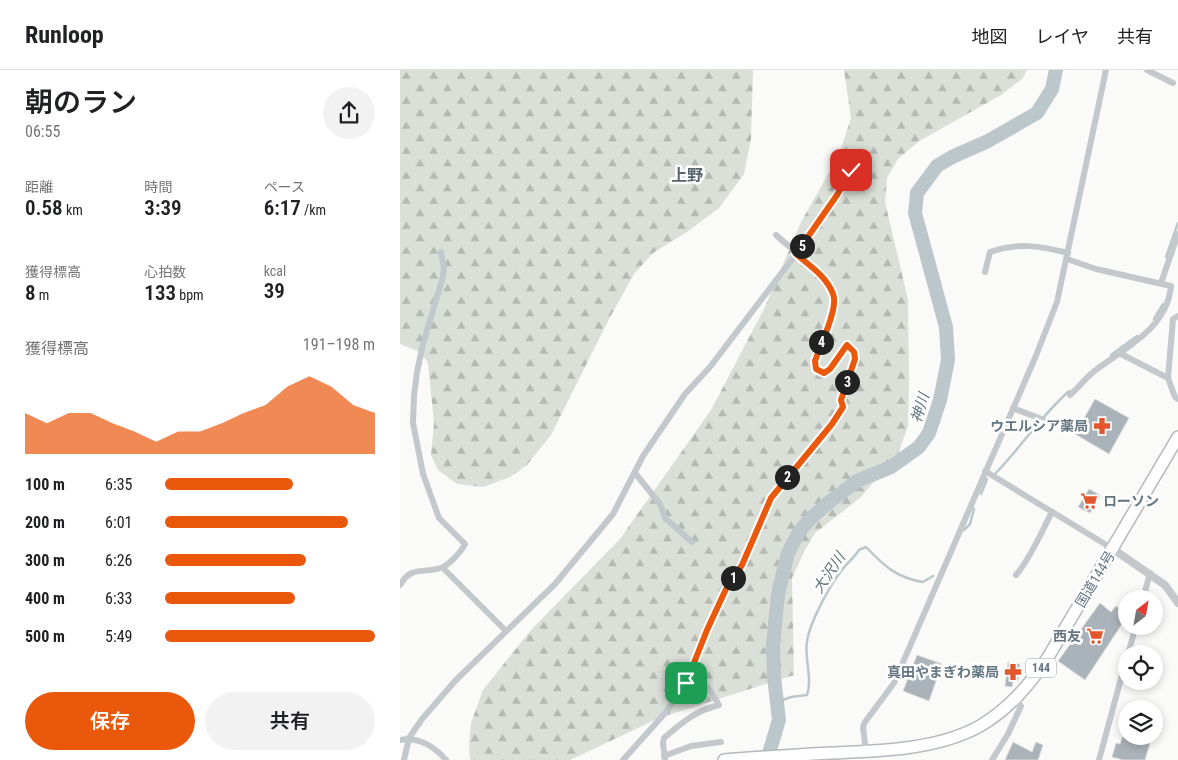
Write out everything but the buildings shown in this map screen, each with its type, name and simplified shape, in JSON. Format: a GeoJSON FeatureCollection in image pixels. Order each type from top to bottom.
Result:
{"type":"FeatureCollection","features":[{"type":"Feature","properties":{"kind":"highway","name":"国道144号"},"geometry":{"type":"LineString","coordinates":[[729,760],[866,752],[920,746],[960,735],[990,720],[1016,698],[1032,681],[1048,658],[1178,437]]}},
{"type":"Feature","properties":{"kind":"street"},"geometry":{"type":"LineString","coordinates":[[866,752],[863,727],[865,722],[894,683],[1057,302],[1106,70]]}},
{"type":"Feature","properties":{"kind":"street"},"geometry":{"type":"LineString","coordinates":[[1147,70],[1172,83]]}},
{"type":"Feature","properties":{"kind":"street"},"geometry":{"type":"LineString","coordinates":[[404,760],[410,738],[422,719],[455,681],[555,584],[613,514],[643,456],[685,394],[710,367],[796,254],[837,195],[851,170]]}},
{"type":"Feature","properties":{"kind":"street"},"geometry":{"type":"LineString","coordinates":[[1161,283],[1178,234]]}},
{"type":"Feature","properties":{"kind":"street"},"geometry":{"type":"LineString","coordinates":[[623,760],[678,696],[686,683],[697,652],[726,589],[742,565],[771,498],[832,424],[843,407],[841,400],[855,359],[854,352],[847,345],[830,369],[824,373],[816,369],[815,361],[834,307],[834,294],[818,273],[776,235]]}},
{"type":"Feature","properties":{"kind":"street"},"geometry":{"type":"LineString","coordinates":[[985,272],[990,252],[1004,248],[1038,246],[1067,256],[1096,270],[1171,286],[1170,299],[1150,331],[1091,374],[1070,395]]}},
{"type":"Feature","properties":{"kind":"street"},"geometry":{"type":"LineString","coordinates":[[400,585],[404,578],[412,572],[443,568],[466,544],[438,518],[423,474],[413,423],[417,372],[444,269],[441,252]]}},
{"type":"Feature","properties":{"kind":"street"},"geometry":{"type":"LineString","coordinates":[[1178,316],[1173,319],[1168,378],[1175,397],[1178,399]]}},
{"type":"Feature","properties":{"kind":"street"},"geometry":{"type":"LineString","coordinates":[[1120,354],[1168,378]]}},
{"type":"Feature","properties":{"kind":"street"},"geometry":{"type":"LineString","coordinates":[[1013,408],[1042,419]]}},
{"type":"Feature","properties":{"kind":"street"},"geometry":{"type":"LineString","coordinates":[[985,471],[1150,573],[1177,598]]}},
{"type":"Feature","properties":{"kind":"street"},"geometry":{"type":"LineString","coordinates":[[635,474],[660,504],[665,518],[692,542]]}},
{"type":"Feature","properties":{"kind":"street"},"geometry":{"type":"LineString","coordinates":[[1016,575],[1043,531],[1052,512]]}},
{"type":"Feature","properties":{"kind":"street"},"geometry":{"type":"LineString","coordinates":[[443,568],[506,632]]}},
{"type":"Feature","properties":{"kind":"street"},"geometry":{"type":"LineString","coordinates":[[1145,590],[1150,573]]}},
{"type":"Feature","properties":{"kind":"street"},"geometry":{"type":"LineString","coordinates":[[697,652],[696,679],[709,689],[719,705],[703,709],[690,716],[664,738],[662,743],[664,758],[691,746],[722,742]]}},
{"type":"Feature","properties":{"kind":"street"},"geometry":{"type":"LineString","coordinates":[[1099,760],[1118,690]]}},
{"type":"Feature","properties":{"kind":"street"},"geometry":{"type":"LineString","coordinates":[[992,760],[1017,718],[1021,706],[1016,698]]}},
{"type":"Feature","properties":{"kind":"street"},"geometry":{"type":"LineString","coordinates":[[400,740],[410,738],[434,747],[446,760]]}},
{"type":"Feature","properties":{"kind":"green space"},"geometry":{"type":"Polygon","coordinates":[[[400,70],[753,70],[751,139],[744,174],[719,208],[687,232],[653,253],[634,274],[609,319],[551,435],[527,465],[510,477],[483,487],[457,484],[438,470],[431,455],[434,423],[428,363],[420,352],[400,344],[400,70]]]}},
{"type":"Feature","properties":{"kind":"green space"},"geometry":{"type":"Polygon","coordinates":[[[844,70],[1027,70],[1023,78],[1001,95],[919,141],[898,159],[887,178],[885,202],[908,300],[908,426],[898,454],[860,498],[815,533],[792,578],[794,675],[659,718],[570,760],[470,760],[471,723],[483,690],[531,630],[620,539],[711,410],[764,309],[801,222],[839,155],[851,118],[844,70]]]}},
{"type":"Feature","properties":{"kind":"waterway","name":"神川"},"geometry":{"type":"LineString","coordinates":[[767,760],[779,720],[774,677],[773,645],[778,594],[788,553],[799,532],[828,503],[857,481],[891,467],[919,447],[929,433],[940,400],[948,360],[946,327],[915,213],[917,193],[937,166],[988,141],[1037,113],[1052,89],[1056,70]]}},
{"type":"Feature","properties":{"kind":"waterway","name":"大沢川"},"geometry":{"type":"LineString","coordinates":[[1166,257],[1178,223]]}},
{"type":"Feature","properties":{"kind":"waterway","name":"大沢川"},"geometry":{"type":"LineString","coordinates":[[1154,319],[1163,304]]}},
{"type":"Feature","properties":{"kind":"waterway","name":"大沢川"},"geometry":{"type":"LineString","coordinates":[[1111,355],[1137,336]]}},
{"type":"Feature","properties":{"kind":"waterway","name":"大沢川"},"geometry":{"type":"LineString","coordinates":[[995,474],[1049,411],[1069,391]]}},
{"type":"Feature","properties":{"kind":"waterway","name":"大沢川"},"geometry":{"type":"LineString","coordinates":[[981,494],[987,479]]}},
{"type":"Feature","properties":{"kind":"waterway","name":"大沢川"},"geometry":{"type":"LineString","coordinates":[[964,530],[970,524],[974,509]]}},
{"type":"Feature","properties":{"kind":"waterway","name":"大沢川"},"geometry":{"type":"LineString","coordinates":[[777,702],[791,697],[807,695],[809,682],[806,648],[812,624],[836,578],[859,550],[866,547],[885,565],[906,578],[923,582],[933,576]]}},
{"type":"Feature","properties":{"kind":"place","name":"ウエルシア薬局"},"geometry":{"type":"Point","coordinates":[1102,426]}},
{"type":"Feature","properties":{"kind":"place","name":"ローソン"},"geometry":{"type":"Point","coordinates":[1089,501]}},
{"type":"Feature","properties":{"kind":"place","name":"西友"},"geometry":{"type":"Point","coordinates":[1095,636]}},
{"type":"Feature","properties":{"kind":"place","name":"真田やまぎわ薬局"},"geometry":{"type":"Point","coordinates":[1013,672]}},
{"type":"Feature","properties":{"kind":"district","name":"上野"},"geometry":{"type":"Point","coordinates":[687,175]}},
{"type":"Feature","properties":{"kind":"route"},"geometry":{"type":"LineString","coordinates":[[686,683],[707,630],[726,589],[742,565],[771,498],[778,487],[832,424],[843,407],[841,400],[855,359],[854,352],[847,345],[830,369],[824,373],[816,369],[815,361],[834,307],[834,294],[818,273],[796,254],[837,195],[851,170]]}}]}
